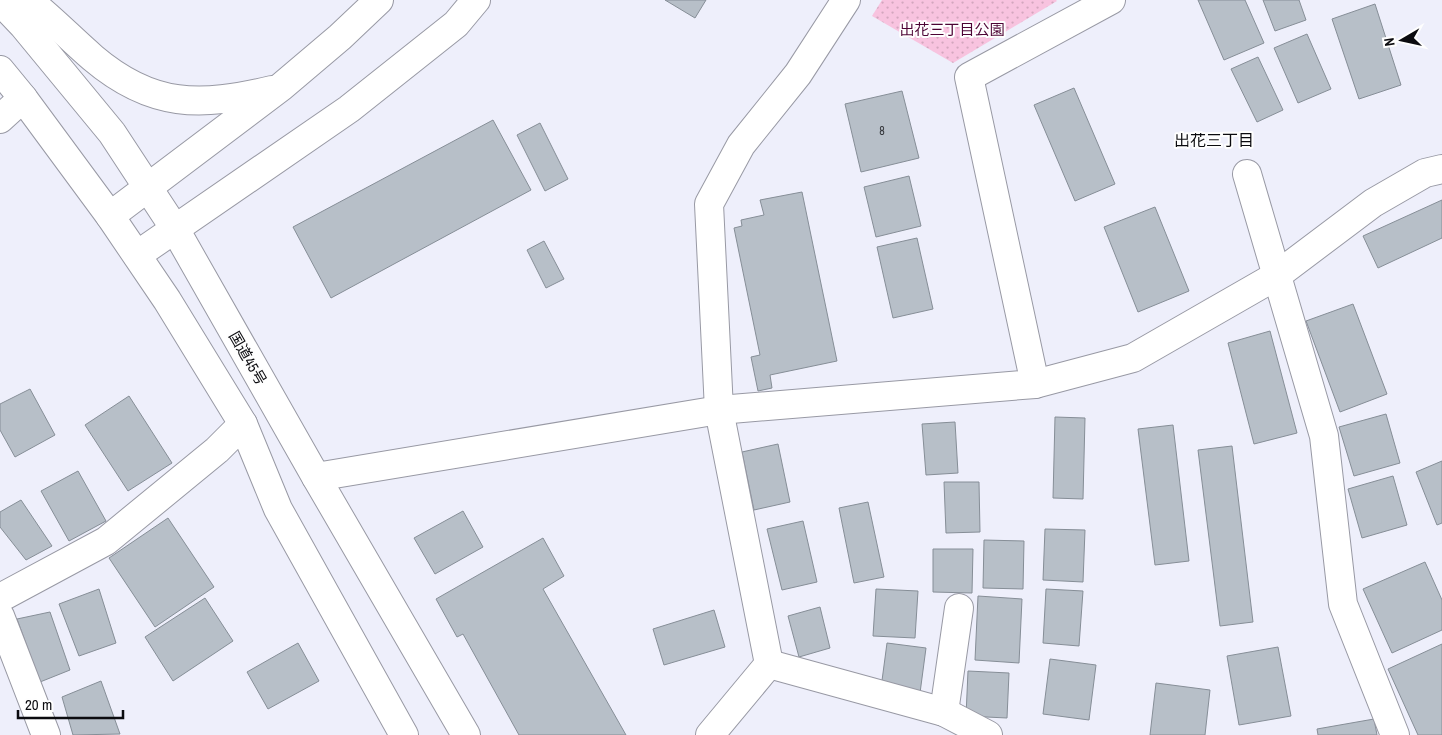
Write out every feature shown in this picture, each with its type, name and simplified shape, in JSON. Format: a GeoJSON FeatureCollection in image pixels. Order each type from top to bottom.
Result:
{"type":"FeatureCollection","features":[{"type":"Feature","properties":{"kind":"main road"},"geometry":{"type":"LineString","coordinates":[[28,0],[47,14],[94,58],[125,82],[150,94],[196,101],[242,97],[281,87]]}},
{"type":"Feature","properties":{"kind":"main road"},"geometry":{"type":"LineString","coordinates":[[110,216],[281,87],[340,37],[379,0]]}},
{"type":"Feature","properties":{"kind":"main road"},"geometry":{"type":"LineString","coordinates":[[137,255],[349,109],[456,24],[476,0]]}},
{"type":"Feature","properties":{"kind":"main road"},"geometry":{"type":"LineString","coordinates":[[770,664],[719,410],[709,204],[741,144],[798,74],[846,0]]}},
{"type":"Feature","properties":{"kind":"main road"},"geometry":{"type":"LineString","coordinates":[[1034,384],[970,77],[1111,0]]}},
{"type":"Feature","properties":{"kind":"main road","name":"国道45号"},"geometry":{"type":"LineString","coordinates":[[0,1],[23,25],[112,133],[148,186],[175,229],[466,735]]}},
{"type":"Feature","properties":{"kind":"main road"},"geometry":{"type":"LineString","coordinates":[[0,70],[23,98],[137,255],[167,300],[243,424],[278,509],[404,735]]}},
{"type":"Feature","properties":{"kind":"main road"},"geometry":{"type":"LineString","coordinates":[[0,119],[23,98]]}},
{"type":"Feature","properties":{"kind":"main road"},"geometry":{"type":"LineString","coordinates":[[316,477],[719,410],[1034,384],[1132,358],[1276,276],[1373,203],[1425,173],[1442,169]]}},
{"type":"Feature","properties":{"kind":"main road"},"geometry":{"type":"LineString","coordinates":[[1247,174],[1324,436],[1344,604],[1395,735]]}},
{"type":"Feature","properties":{"kind":"main road"},"geometry":{"type":"LineString","coordinates":[[0,598],[106,541],[217,450],[243,424]]}},
{"type":"Feature","properties":{"kind":"main road"},"geometry":{"type":"LineString","coordinates":[[944,712],[959,608]]}},
{"type":"Feature","properties":{"kind":"main road"},"geometry":{"type":"LineString","coordinates":[[0,616],[46,735]]}},
{"type":"Feature","properties":{"kind":"main road"},"geometry":{"type":"LineString","coordinates":[[770,664],[944,712],[988,735]]}},
{"type":"Feature","properties":{"kind":"main road"},"geometry":{"type":"LineString","coordinates":[[710,735],[770,664]]}},
{"type":"Feature","properties":{"kind":"green space","name":"出花三丁目公園"},"geometry":{"type":"Polygon","coordinates":[[[882,0],[1057,1],[953,63],[872,16],[882,0]]]}},
{"type":"Feature","properties":{"kind":"building"},"geometry":{"type":"Polygon","coordinates":[[[665,0],[706,0],[695,18],[665,0]]]}},
{"type":"Feature","properties":{"kind":"building"},"geometry":{"type":"Polygon","coordinates":[[[1198,0],[1245,0],[1264,43],[1224,60],[1198,0]]]}},
{"type":"Feature","properties":{"kind":"building"},"geometry":{"type":"Polygon","coordinates":[[[1263,0],[1299,0],[1306,20],[1275,31],[1263,0]]]}},
{"type":"Feature","properties":{"kind":"building"},"geometry":{"type":"Polygon","coordinates":[[[1375,4],[1401,85],[1359,99],[1332,19],[1375,4]]]}},
{"type":"Feature","properties":{"kind":"building"},"geometry":{"type":"Polygon","coordinates":[[[1307,34],[1331,89],[1298,103],[1274,48],[1307,34]]]}},
{"type":"Feature","properties":{"kind":"building"},"geometry":{"type":"Polygon","coordinates":[[[1258,57],[1283,110],[1257,122],[1231,69],[1258,57]]]}},
{"type":"Feature","properties":{"kind":"building"},"geometry":{"type":"Polygon","coordinates":[[[1074,88],[1115,184],[1075,201],[1034,105],[1074,88]]]}},
{"type":"Feature","properties":{"kind":"building"},"geometry":{"type":"Polygon","coordinates":[[[902,91],[919,158],[861,172],[845,104],[902,91]]]}},
{"type":"Feature","properties":{"kind":"building"},"geometry":{"type":"Polygon","coordinates":[[[493,120],[531,190],[331,298],[293,227],[493,120]]]}},
{"type":"Feature","properties":{"kind":"building"},"geometry":{"type":"Polygon","coordinates":[[[540,123],[568,179],[545,191],[517,135],[540,123]]]}},
{"type":"Feature","properties":{"kind":"building"},"geometry":{"type":"Polygon","coordinates":[[[909,176],[921,226],[876,237],[864,187],[909,176]]]}},
{"type":"Feature","properties":{"kind":"building"},"geometry":{"type":"Polygon","coordinates":[[[802,192],[837,361],[770,375],[772,388],[758,391],[751,357],[760,355],[734,228],[742,226],[741,220],[764,215],[760,200],[802,192]]]}},
{"type":"Feature","properties":{"kind":"building"},"geometry":{"type":"Polygon","coordinates":[[[1442,200],[1442,238],[1378,268],[1363,236],[1442,200]]]}},
{"type":"Feature","properties":{"kind":"building"},"geometry":{"type":"Polygon","coordinates":[[[1155,207],[1189,291],[1138,312],[1104,227],[1155,207]]]}},
{"type":"Feature","properties":{"kind":"building"},"geometry":{"type":"Polygon","coordinates":[[[917,238],[933,309],[893,318],[877,247],[917,238]]]}},
{"type":"Feature","properties":{"kind":"building"},"geometry":{"type":"Polygon","coordinates":[[[544,241],[564,279],[546,288],[527,250],[544,241]]]}},
{"type":"Feature","properties":{"kind":"building"},"geometry":{"type":"Polygon","coordinates":[[[1353,304],[1387,394],[1340,412],[1306,321],[1353,304]]]}},
{"type":"Feature","properties":{"kind":"building"},"geometry":{"type":"Polygon","coordinates":[[[1270,331],[1297,433],[1254,444],[1228,343],[1270,331]]]}},
{"type":"Feature","properties":{"kind":"building"},"geometry":{"type":"Polygon","coordinates":[[[30,389],[55,435],[15,457],[0,430],[0,404],[30,389]]]}},
{"type":"Feature","properties":{"kind":"building"},"geometry":{"type":"Polygon","coordinates":[[[129,396],[172,463],[128,491],[85,425],[129,396]]]}},
{"type":"Feature","properties":{"kind":"building"},"geometry":{"type":"Polygon","coordinates":[[[1386,414],[1400,463],[1354,476],[1339,427],[1386,414]]]}},
{"type":"Feature","properties":{"kind":"building"},"geometry":{"type":"Polygon","coordinates":[[[1055,417],[1085,418],[1083,499],[1053,498],[1055,417]]]}},
{"type":"Feature","properties":{"kind":"building"},"geometry":{"type":"Polygon","coordinates":[[[955,422],[958,473],[926,475],[922,424],[955,422]]]}},
{"type":"Feature","properties":{"kind":"building"},"geometry":{"type":"Polygon","coordinates":[[[1173,425],[1189,561],[1155,565],[1138,429],[1173,425]]]}},
{"type":"Feature","properties":{"kind":"building"},"geometry":{"type":"Polygon","coordinates":[[[778,444],[790,502],[754,510],[742,452],[778,444]]]}},
{"type":"Feature","properties":{"kind":"building"},"geometry":{"type":"Polygon","coordinates":[[[1232,446],[1253,622],[1220,626],[1198,450],[1232,446]]]}},
{"type":"Feature","properties":{"kind":"building"},"geometry":{"type":"Polygon","coordinates":[[[1442,461],[1442,523],[1437,525],[1416,472],[1442,461]]]}},
{"type":"Feature","properties":{"kind":"building"},"geometry":{"type":"Polygon","coordinates":[[[78,471],[106,521],[69,541],[41,491],[78,471]]]}},
{"type":"Feature","properties":{"kind":"building"},"geometry":{"type":"Polygon","coordinates":[[[1393,476],[1407,525],[1362,538],[1348,489],[1393,476]]]}},
{"type":"Feature","properties":{"kind":"building"},"geometry":{"type":"Polygon","coordinates":[[[944,482],[979,482],[980,532],[946,533],[944,482]]]}},
{"type":"Feature","properties":{"kind":"building"},"geometry":{"type":"Polygon","coordinates":[[[21,500],[52,546],[26,560],[0,527],[0,512],[21,500]]]}},
{"type":"Feature","properties":{"kind":"building"},"geometry":{"type":"Polygon","coordinates":[[[868,502],[884,577],[854,583],[839,508],[868,502]]]}},
{"type":"Feature","properties":{"kind":"building"},"geometry":{"type":"Polygon","coordinates":[[[463,511],[483,547],[435,574],[414,538],[463,511]]]}},
{"type":"Feature","properties":{"kind":"building"},"geometry":{"type":"Polygon","coordinates":[[[168,518],[214,587],[155,627],[109,558],[168,518]]]}},
{"type":"Feature","properties":{"kind":"building"},"geometry":{"type":"Polygon","coordinates":[[[803,521],[817,582],[782,590],[767,529],[803,521]]]}},
{"type":"Feature","properties":{"kind":"building"},"geometry":{"type":"Polygon","coordinates":[[[1045,529],[1085,530],[1083,582],[1043,580],[1045,529]]]}},
{"type":"Feature","properties":{"kind":"building"},"geometry":{"type":"Polygon","coordinates":[[[543,538],[564,576],[543,589],[626,735],[519,735],[463,634],[457,637],[436,599],[543,538]]]}},
{"type":"Feature","properties":{"kind":"building"},"geometry":{"type":"Polygon","coordinates":[[[984,540],[1024,541],[1023,589],[983,588],[984,540]]]}},
{"type":"Feature","properties":{"kind":"building"},"geometry":{"type":"Polygon","coordinates":[[[933,549],[973,549],[972,593],[933,592],[933,549]]]}},
{"type":"Feature","properties":{"kind":"building"},"geometry":{"type":"Polygon","coordinates":[[[1425,562],[1442,600],[1442,630],[1392,653],[1363,589],[1425,562]]]}},
{"type":"Feature","properties":{"kind":"building"},"geometry":{"type":"Polygon","coordinates":[[[99,589],[116,643],[79,656],[59,604],[99,589]]]}},
{"type":"Feature","properties":{"kind":"building"},"geometry":{"type":"Polygon","coordinates":[[[876,589],[918,591],[915,638],[873,636],[876,589]]]}},
{"type":"Feature","properties":{"kind":"building"},"geometry":{"type":"Polygon","coordinates":[[[1046,589],[1083,591],[1079,646],[1043,643],[1046,589]]]}},
{"type":"Feature","properties":{"kind":"building"},"geometry":{"type":"Polygon","coordinates":[[[978,596],[1022,599],[1019,663],[975,660],[978,596]]]}},
{"type":"Feature","properties":{"kind":"building"},"geometry":{"type":"Polygon","coordinates":[[[205,598],[233,641],[173,681],[145,637],[205,598]]]}},
{"type":"Feature","properties":{"kind":"building"},"geometry":{"type":"Polygon","coordinates":[[[820,607],[830,648],[799,657],[788,616],[820,607]]]}},
{"type":"Feature","properties":{"kind":"building"},"geometry":{"type":"Polygon","coordinates":[[[714,610],[725,647],[664,665],[653,629],[714,610]]]}},
{"type":"Feature","properties":{"kind":"building"},"geometry":{"type":"Polygon","coordinates":[[[50,612],[70,670],[40,682],[17,619],[50,612]]]}},
{"type":"Feature","properties":{"kind":"building"},"geometry":{"type":"Polygon","coordinates":[[[298,643],[319,681],[268,709],[247,672],[298,643]]]}},
{"type":"Feature","properties":{"kind":"building"},"geometry":{"type":"Polygon","coordinates":[[[887,643],[926,648],[920,693],[881,688],[887,643]]]}},
{"type":"Feature","properties":{"kind":"building"},"geometry":{"type":"Polygon","coordinates":[[[1442,644],[1442,735],[1418,735],[1388,669],[1442,644]]]}},
{"type":"Feature","properties":{"kind":"building"},"geometry":{"type":"Polygon","coordinates":[[[1278,647],[1291,716],[1239,725],[1227,656],[1278,647]]]}},
{"type":"Feature","properties":{"kind":"building"},"geometry":{"type":"Polygon","coordinates":[[[1050,659],[1096,665],[1089,720],[1043,714],[1050,659]]]}},
{"type":"Feature","properties":{"kind":"building"},"geometry":{"type":"Polygon","coordinates":[[[968,671],[1009,673],[1007,718],[966,716],[968,671]]]}},
{"type":"Feature","properties":{"kind":"building"},"geometry":{"type":"Polygon","coordinates":[[[101,681],[120,734],[73,735],[62,697],[101,681]]]}},
{"type":"Feature","properties":{"kind":"building"},"geometry":{"type":"Polygon","coordinates":[[[1156,683],[1210,690],[1205,735],[1150,735],[1156,683]]]}},
{"type":"Feature","properties":{"kind":"building"},"geometry":{"type":"Polygon","coordinates":[[[1374,719],[1377,735],[1318,735],[1317,729],[1374,719]]]}},
{"type":"Feature","properties":{"kind":"district","name":"出花三丁目"},"geometry":{"type":"Point","coordinates":[1214,140]}}]}
